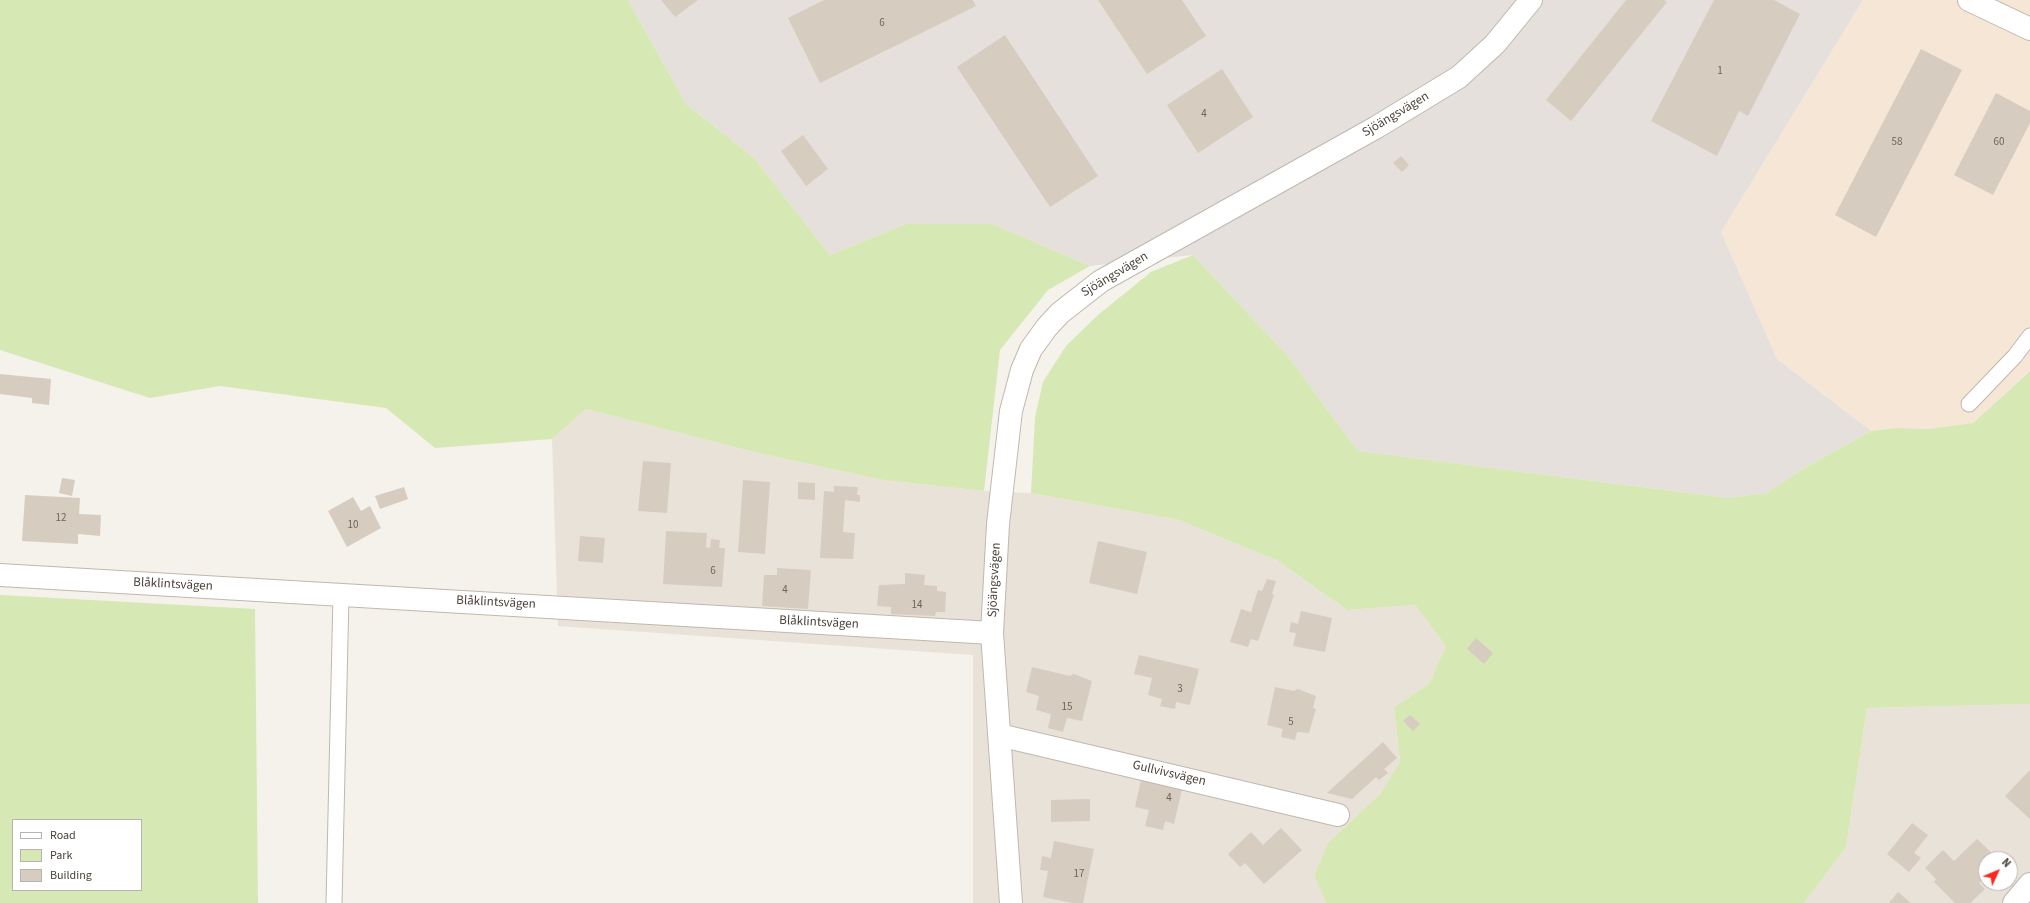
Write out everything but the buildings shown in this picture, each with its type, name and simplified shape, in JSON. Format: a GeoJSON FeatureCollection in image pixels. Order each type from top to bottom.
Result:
{"type":"FeatureCollection","features":[{"type":"Feature","properties":{"kind":"street","name":"Sjöängsvägen"},"geometry":{"type":"LineString","coordinates":[[1011,903],[992,633],[998,524],[1011,411],[1022,370],[1031,349],[1047,327],[1075,299],[1100,281],[1375,128],[1459,77],[1495,44],[1532,0]]}},
{"type":"Feature","properties":{"kind":"street"},"geometry":{"type":"LineString","coordinates":[[1975,1],[2030,29]]}},
{"type":"Feature","properties":{"kind":"street","name":"Blåklintsvägen"},"geometry":{"type":"LineString","coordinates":[[0,575],[992,633]]}},
{"type":"Feature","properties":{"kind":"street","name":"Gullvivsvägen"},"geometry":{"type":"LineString","coordinates":[[999,735],[1265,796],[1338,815]]}},
{"type":"Feature","properties":{"kind":"street"},"geometry":{"type":"LineString","coordinates":[[2014,903],[2030,884]]}},
{"type":"Feature","properties":{"kind":"lane"},"geometry":{"type":"LineString","coordinates":[[1969,404],[2015,356],[2030,336]]}},
{"type":"Feature","properties":{"kind":"lane"},"geometry":{"type":"LineString","coordinates":[[334,903],[341,595]]}},
{"type":"Feature","properties":{"kind":"shaded area"},"geometry":{"type":"Polygon","coordinates":[[[628,0],[1863,0],[1721,232],[1777,359],[1871,431],[1801,470],[1767,493],[1728,498],[1358,451],[1287,355],[1193,255],[1090,266],[993,224],[906,224],[830,255],[754,158],[686,104],[628,0]]]}},
{"type":"Feature","properties":{"kind":"shaded area"},"geometry":{"type":"Polygon","coordinates":[[[1863,0],[2030,0],[2030,370],[1973,423],[1928,429],[1896,428],[1871,431],[1777,359],[1721,232],[1863,0]]]}},
{"type":"Feature","properties":{"kind":"shaded area"},"geometry":{"type":"Polygon","coordinates":[[[586,409],[758,453],[883,480],[984,491],[1031,493],[1179,520],[1278,561],[1347,610],[1415,605],[1446,646],[1429,684],[1394,707],[1400,761],[1381,793],[1328,843],[1314,875],[1326,903],[973,903],[973,655],[558,626],[552,439],[586,409]]]}},
{"type":"Feature","properties":{"kind":"shaded area"},"geometry":{"type":"Polygon","coordinates":[[[2030,704],[2030,903],[1804,903],[1846,847],[1867,708],[2030,704]]]}},
{"type":"Feature","properties":{"kind":"green space"},"geometry":{"type":"Polygon","coordinates":[[[0,0],[628,0],[686,104],[754,158],[830,255],[906,224],[993,224],[1090,266],[1048,290],[1000,350],[984,491],[883,480],[758,453],[586,409],[552,439],[435,448],[386,408],[220,386],[150,398],[0,350],[0,0]]]}},
{"type":"Feature","properties":{"kind":"green space"},"geometry":{"type":"Polygon","coordinates":[[[1193,255],[1287,355],[1358,451],[1728,498],[1767,493],[1801,470],[1871,431],[1896,428],[1928,429],[1973,423],[2030,371],[2030,704],[1867,708],[1846,847],[1804,903],[1326,903],[1314,875],[1328,843],[1381,793],[1400,761],[1394,707],[1429,684],[1446,646],[1415,605],[1347,610],[1278,561],[1179,520],[1031,493],[1035,417],[1043,382],[1066,346],[1098,315],[1151,272],[1193,255]]]}},
{"type":"Feature","properties":{"kind":"green space"},"geometry":{"type":"Polygon","coordinates":[[[0,595],[255,609],[258,903],[0,903],[0,595]]]}}]}
